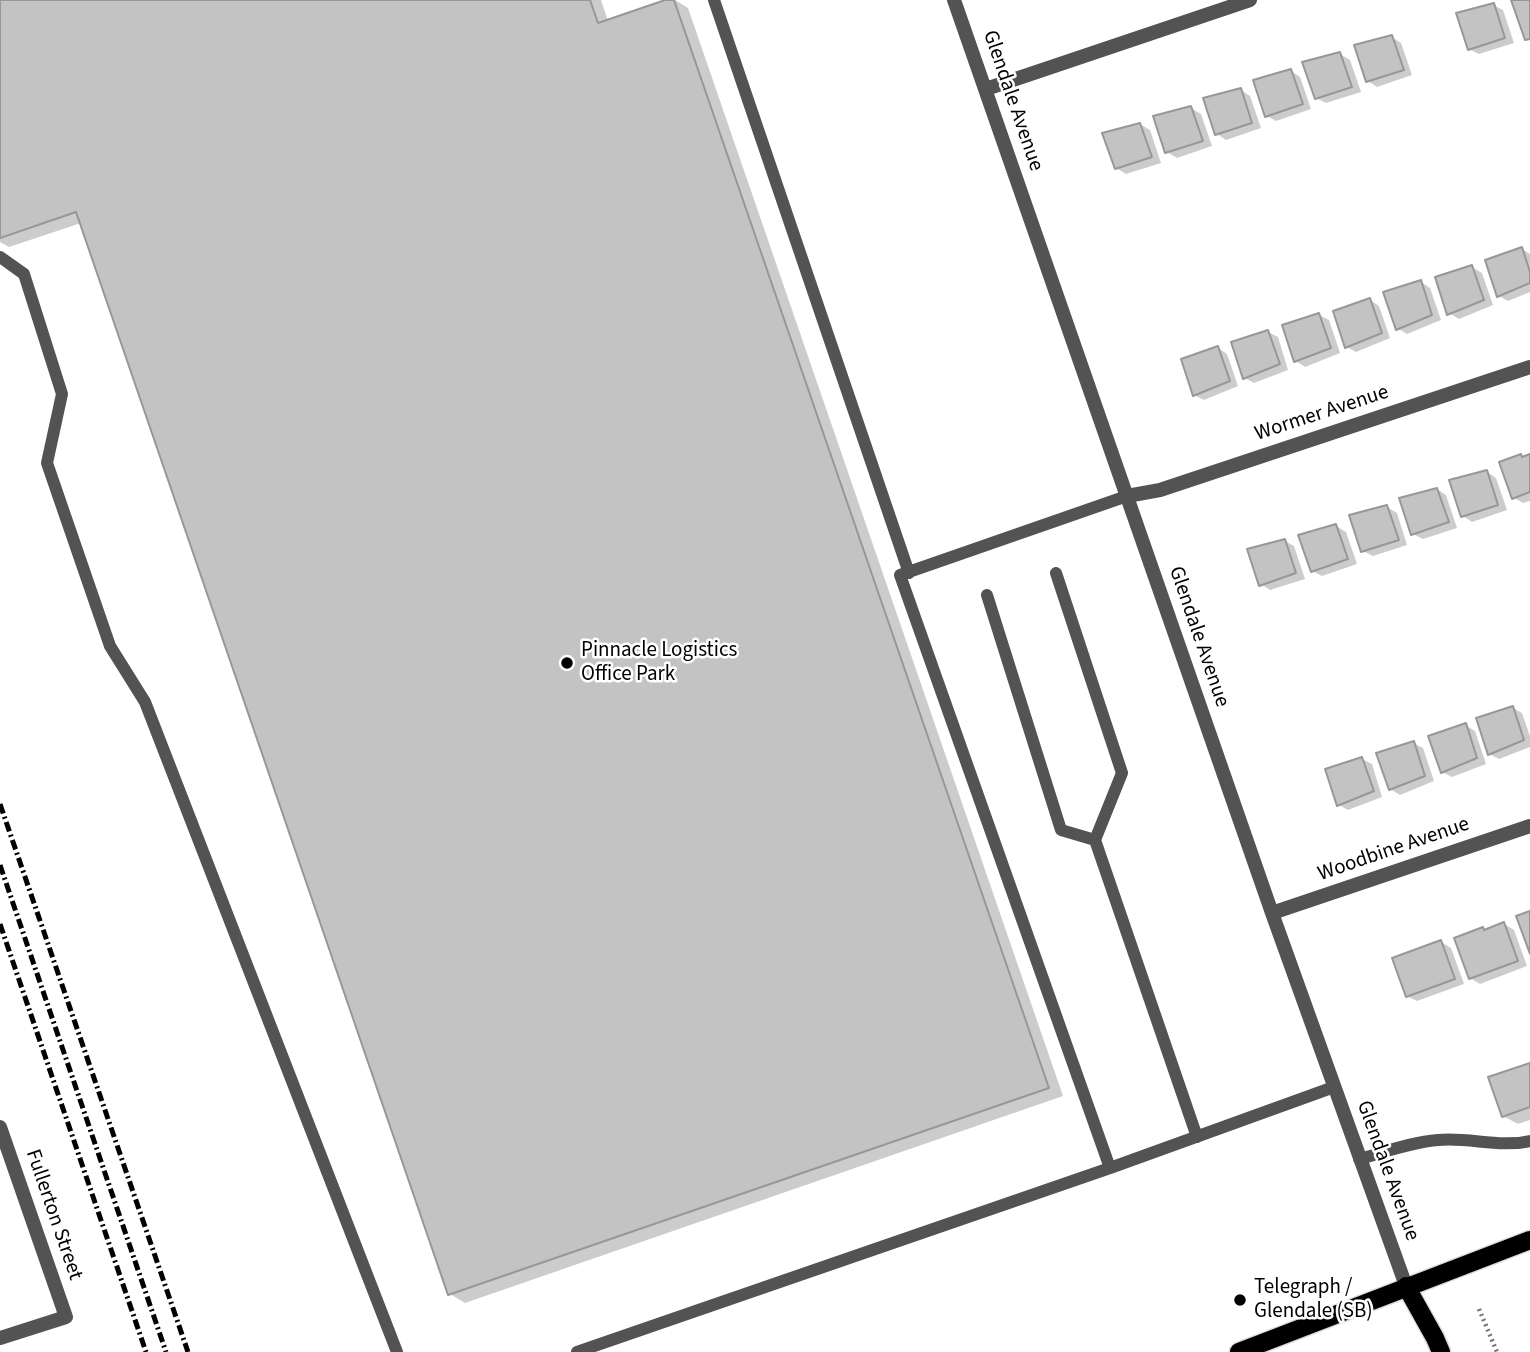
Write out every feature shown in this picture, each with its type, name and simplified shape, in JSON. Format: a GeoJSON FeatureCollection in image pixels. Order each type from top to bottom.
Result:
{"type":"FeatureCollection","features":[{"type":"Feature","properties":{"kind":"main road"},"geometry":{"type":"LineString","coordinates":[[1239,1352],[1530,1238]]}},
{"type":"Feature","properties":{"kind":"main road"},"geometry":{"type":"LineString","coordinates":[[1406,1286],[1441,1352]]}},
{"type":"Feature","properties":{"kind":"street","name":"Glendale Avenue"},"geometry":{"type":"LineString","coordinates":[[954,0],[1272,913],[1406,1286]]}},
{"type":"Feature","properties":{"kind":"street"},"geometry":{"type":"LineString","coordinates":[[986,89],[1250,0]]}},
{"type":"Feature","properties":{"kind":"street","name":"Wormer Avenue"},"geometry":{"type":"LineString","coordinates":[[1127,496],[1160,490],[1530,367]]}},
{"type":"Feature","properties":{"kind":"street","name":"Woodbine Avenue"},"geometry":{"type":"LineString","coordinates":[[1272,913],[1530,826]]}},
{"type":"Feature","properties":{"kind":"street","name":"Fullerton Street"},"geometry":{"type":"LineString","coordinates":[[0,1128],[66,1317],[0,1338]]}},
{"type":"Feature","properties":{"kind":"lane"},"geometry":{"type":"LineString","coordinates":[[714,0],[909,573]]}},
{"type":"Feature","properties":{"kind":"lane"},"geometry":{"type":"LineString","coordinates":[[0,257],[24,274],[62,394],[47,463],[110,646],[145,702],[397,1352]]}},
{"type":"Feature","properties":{"kind":"lane"},"geometry":{"type":"LineString","coordinates":[[1110,1168],[900,575],[1127,496]]}},
{"type":"Feature","properties":{"kind":"lane"},"geometry":{"type":"LineString","coordinates":[[1056,573],[1122,773],[1095,840],[1197,1137]]}},
{"type":"Feature","properties":{"kind":"lane"},"geometry":{"type":"LineString","coordinates":[[988,595],[1061,830],[1095,840]]}},
{"type":"Feature","properties":{"kind":"lane"},"geometry":{"type":"LineString","coordinates":[[577,1352],[1110,1168],[1334,1087]]}},
{"type":"Feature","properties":{"kind":"lane"},"geometry":{"type":"LineString","coordinates":[[1359,1159],[1437,1140],[1472,1139],[1520,1144],[1530,1142]]}},
{"type":"Feature","properties":{"kind":"path"},"geometry":{"type":"LineString","coordinates":[[1479,1309],[1497,1352]]}},
{"type":"Feature","properties":{"kind":"building","name":"Pinnacle Logistics Office Park"},"geometry":{"type":"Polygon","coordinates":[[[0,0],[590,0],[598,23],[665,0],[674,0],[1049,1088],[448,1295],[76,212],[0,238],[0,0]]]}},
{"type":"Feature","properties":{"kind":"building"},"geometry":{"type":"Polygon","coordinates":[[[1511,0],[1530,0],[1530,39],[1525,40],[1511,0]]]}},
{"type":"Feature","properties":{"kind":"building"},"geometry":{"type":"Polygon","coordinates":[[[1494,3],[1505,38],[1468,50],[1456,13],[1494,3]]]}},
{"type":"Feature","properties":{"kind":"building"},"geometry":{"type":"Polygon","coordinates":[[[1392,35],[1404,70],[1366,82],[1354,45],[1392,35]]]}},
{"type":"Feature","properties":{"kind":"building"},"geometry":{"type":"Polygon","coordinates":[[[1340,52],[1352,87],[1315,99],[1302,62],[1340,52]]]}},
{"type":"Feature","properties":{"kind":"building"},"geometry":{"type":"Polygon","coordinates":[[[1291,69],[1303,104],[1265,117],[1253,80],[1291,69]]]}},
{"type":"Feature","properties":{"kind":"building"},"geometry":{"type":"Polygon","coordinates":[[[1241,88],[1252,123],[1215,135],[1203,98],[1241,88]]]}},
{"type":"Feature","properties":{"kind":"building"},"geometry":{"type":"Polygon","coordinates":[[[1191,106],[1203,141],[1165,153],[1153,116],[1191,106]]]}},
{"type":"Feature","properties":{"kind":"building"},"geometry":{"type":"Polygon","coordinates":[[[1140,123],[1152,157],[1115,169],[1102,133],[1140,123]]]}},
{"type":"Feature","properties":{"kind":"building"},"geometry":{"type":"Polygon","coordinates":[[[1522,247],[1530,272],[1530,283],[1497,297],[1485,260],[1522,247]]]}},
{"type":"Feature","properties":{"kind":"building"},"geometry":{"type":"Polygon","coordinates":[[[1472,265],[1484,300],[1447,315],[1435,277],[1472,265]]]}},
{"type":"Feature","properties":{"kind":"building"},"geometry":{"type":"Polygon","coordinates":[[[1421,280],[1432,315],[1396,330],[1383,292],[1421,280]]]}},
{"type":"Feature","properties":{"kind":"building"},"geometry":{"type":"Polygon","coordinates":[[[1370,298],[1382,333],[1345,348],[1333,311],[1370,298]]]}},
{"type":"Feature","properties":{"kind":"building"},"geometry":{"type":"Polygon","coordinates":[[[1319,313],[1331,348],[1294,362],[1282,325],[1319,313]]]}},
{"type":"Feature","properties":{"kind":"building"},"geometry":{"type":"Polygon","coordinates":[[[1268,330],[1280,364],[1243,379],[1231,342],[1268,330]]]}},
{"type":"Feature","properties":{"kind":"building"},"geometry":{"type":"Polygon","coordinates":[[[1218,346],[1230,381],[1193,396],[1181,359],[1218,346]]]}},
{"type":"Feature","properties":{"kind":"building"},"geometry":{"type":"Polygon","coordinates":[[[1521,454],[1522,457],[1530,454],[1530,492],[1512,499],[1499,462],[1521,454]]]}},
{"type":"Feature","properties":{"kind":"building"},"geometry":{"type":"Polygon","coordinates":[[[1487,470],[1498,505],[1461,517],[1449,480],[1487,470]]]}},
{"type":"Feature","properties":{"kind":"building"},"geometry":{"type":"Polygon","coordinates":[[[1437,488],[1449,522],[1411,535],[1399,498],[1437,488]]]}},
{"type":"Feature","properties":{"kind":"building"},"geometry":{"type":"Polygon","coordinates":[[[1387,505],[1399,540],[1361,552],[1349,515],[1387,505]]]}},
{"type":"Feature","properties":{"kind":"building"},"geometry":{"type":"Polygon","coordinates":[[[1336,524],[1348,559],[1311,572],[1298,535],[1336,524]]]}},
{"type":"Feature","properties":{"kind":"building"},"geometry":{"type":"Polygon","coordinates":[[[1285,539],[1296,573],[1259,586],[1247,549],[1285,539]]]}},
{"type":"Feature","properties":{"kind":"building"},"geometry":{"type":"Polygon","coordinates":[[[1513,706],[1524,740],[1488,755],[1476,718],[1513,706]]]}},
{"type":"Feature","properties":{"kind":"building"},"geometry":{"type":"Polygon","coordinates":[[[1466,723],[1477,758],[1441,773],[1428,736],[1466,723]]]}},
{"type":"Feature","properties":{"kind":"building"},"geometry":{"type":"Polygon","coordinates":[[[1414,741],[1425,776],[1389,790],[1376,753],[1414,741]]]}},
{"type":"Feature","properties":{"kind":"building"},"geometry":{"type":"Polygon","coordinates":[[[1362,757],[1374,791],[1337,806],[1325,769],[1362,757]]]}},
{"type":"Feature","properties":{"kind":"building"},"geometry":{"type":"Polygon","coordinates":[[[1530,911],[1530,954],[1516,916],[1530,911]]]}},
{"type":"Feature","properties":{"kind":"building"},"geometry":{"type":"Polygon","coordinates":[[[1504,922],[1518,961],[1469,979],[1454,938],[1504,922]]]}},
{"type":"Feature","properties":{"kind":"building"},"geometry":{"type":"Polygon","coordinates":[[[1441,940],[1455,979],[1406,997],[1392,958],[1441,940]]]}},
{"type":"Feature","properties":{"kind":"building"},"geometry":{"type":"Polygon","coordinates":[[[1530,1063],[1530,1107],[1502,1117],[1488,1077],[1530,1063]]]}},
{"type":"Feature","properties":{"kind":"railway"},"geometry":{"type":"LineString","coordinates":[[0,804],[188,1352]]}},
{"type":"Feature","properties":{"kind":"railway"},"geometry":{"type":"LineString","coordinates":[[0,865],[166,1352]]}},
{"type":"Feature","properties":{"kind":"railway"},"geometry":{"type":"LineString","coordinates":[[0,924],[146,1352]]}},
{"type":"Feature","properties":{"kind":"place","name":"Pinnacle Logistics Office Park"},"geometry":{"type":"Point","coordinates":[567,663]}},
{"type":"Feature","properties":{"kind":"place","name":"Telegraph / Glendale (SB)"},"geometry":{"type":"Point","coordinates":[1240,1300]}}]}
